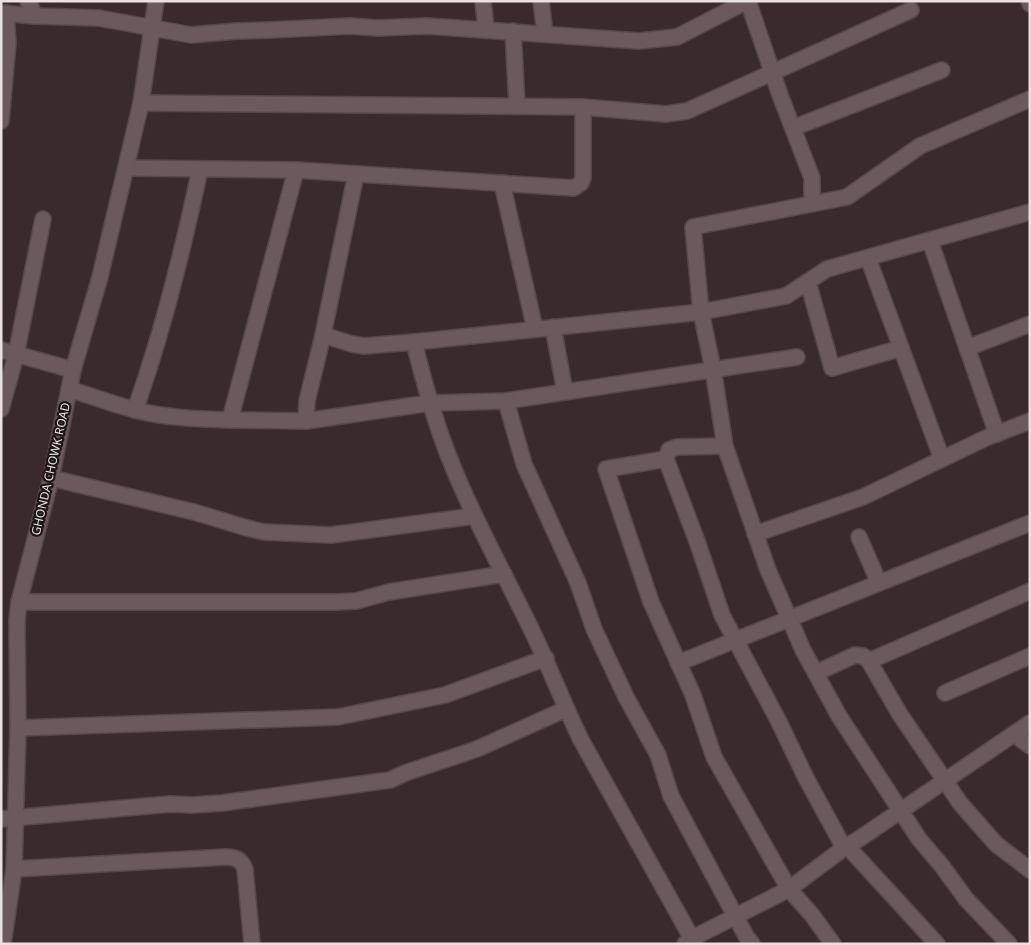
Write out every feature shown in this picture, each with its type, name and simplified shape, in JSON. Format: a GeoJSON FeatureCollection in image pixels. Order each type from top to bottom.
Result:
{"type":"FeatureCollection","features":[{"type":"Feature","properties":{"kind":"street"},"geometry":{"type":"LineString","coordinates":[[28,1],[35,16]]}},
{"type":"Feature","properties":{"kind":"street","name":"GHONDA CHOWK ROAD"},"geometry":{"type":"LineString","coordinates":[[3,944],[14,869],[8,819],[18,728],[17,621],[19,602],[51,478],[73,370],[100,277],[141,103],[156,1]]}},
{"type":"Feature","properties":{"kind":"street"},"geometry":{"type":"LineString","coordinates":[[483,1],[486,29]]}},
{"type":"Feature","properties":{"kind":"street"},"geometry":{"type":"LineString","coordinates":[[541,1],[546,34]]}},
{"type":"Feature","properties":{"kind":"street"},"geometry":{"type":"LineString","coordinates":[[1,121],[8,43],[4,13],[99,18],[152,26],[192,35],[236,30],[350,26],[378,28],[427,26],[639,41],[677,37],[748,1],[812,178],[812,203]]}},
{"type":"Feature","properties":{"kind":"street"},"geometry":{"type":"LineString","coordinates":[[141,103],[583,107],[666,114],[687,111],[911,10]]}},
{"type":"Feature","properties":{"kind":"street"},"geometry":{"type":"LineString","coordinates":[[513,31],[517,106]]}},
{"type":"Feature","properties":{"kind":"street"},"geometry":{"type":"LineString","coordinates":[[793,128],[942,70]]}},
{"type":"Feature","properties":{"kind":"street"},"geometry":{"type":"LineString","coordinates":[[1009,944],[966,899],[919,839],[839,716],[803,650],[768,570],[725,446],[713,369],[701,312],[693,227],[846,197],[920,146],[1030,99]]}},
{"type":"Feature","properties":{"kind":"street"},"geometry":{"type":"LineString","coordinates":[[126,168],[296,170],[574,188],[581,183],[583,178],[583,107]]}},
{"type":"Feature","properties":{"kind":"street"},"geometry":{"type":"LineString","coordinates":[[135,410],[149,369],[188,228],[200,169]]}},
{"type":"Feature","properties":{"kind":"street"},"geometry":{"type":"LineString","coordinates":[[230,420],[296,170]]}},
{"type":"Feature","properties":{"kind":"street"},"geometry":{"type":"LineString","coordinates":[[306,421],[306,402],[323,335],[356,174]]}},
{"type":"Feature","properties":{"kind":"street"},"geometry":{"type":"LineString","coordinates":[[502,183],[535,329]]}},
{"type":"Feature","properties":{"kind":"street"},"geometry":{"type":"LineString","coordinates":[[323,335],[364,346],[701,312],[786,296],[827,269],[1030,212]]}},
{"type":"Feature","properties":{"kind":"street"},"geometry":{"type":"LineString","coordinates":[[1,409],[8,353],[42,218]]}},
{"type":"Feature","properties":{"kind":"street"},"geometry":{"type":"LineString","coordinates":[[930,241],[997,434]]}},
{"type":"Feature","properties":{"kind":"street"},"geometry":{"type":"LineString","coordinates":[[868,258],[942,459]]}},
{"type":"Feature","properties":{"kind":"street"},"geometry":{"type":"LineString","coordinates":[[808,282],[832,368],[901,348]]}},
{"type":"Feature","properties":{"kind":"street"},"geometry":{"type":"LineString","coordinates":[[967,348],[1030,324]]}},
{"type":"Feature","properties":{"kind":"street"},"geometry":{"type":"LineString","coordinates":[[553,327],[566,392]]}},
{"type":"Feature","properties":{"kind":"street"},"geometry":{"type":"LineString","coordinates":[[414,342],[430,403],[451,462],[474,516],[546,658],[566,709],[690,942],[735,916],[789,889],[846,847],[1030,723]]}},
{"type":"Feature","properties":{"kind":"street"},"geometry":{"type":"LineString","coordinates":[[8,353],[73,370]]}},
{"type":"Feature","properties":{"kind":"street"},"geometry":{"type":"LineString","coordinates":[[69,389],[135,410],[184,418],[306,421],[430,403],[506,401],[797,357]]}},
{"type":"Feature","properties":{"kind":"street"},"geometry":{"type":"LineString","coordinates":[[506,401],[524,464],[578,584],[594,629],[626,697],[658,755],[671,796],[752,944]]}},
{"type":"Feature","properties":{"kind":"street"},"geometry":{"type":"LineString","coordinates":[[755,534],[863,497],[942,459],[1030,421]]}},
{"type":"Feature","properties":{"kind":"street"},"geometry":{"type":"LineString","coordinates":[[725,446],[678,447],[669,450],[666,459],[722,615],[778,720],[806,778],[846,847],[938,944]]}},
{"type":"Feature","properties":{"kind":"street"},"geometry":{"type":"LineString","coordinates":[[666,459],[606,469],[651,602],[693,695],[714,758],[789,889],[833,944]]}},
{"type":"Feature","properties":{"kind":"street"},"geometry":{"type":"LineString","coordinates":[[51,478],[194,512],[264,532],[331,535],[474,516]]}},
{"type":"Feature","properties":{"kind":"street"},"geometry":{"type":"LineString","coordinates":[[678,663],[1030,523]]}},
{"type":"Feature","properties":{"kind":"street"},"geometry":{"type":"LineString","coordinates":[[859,538],[879,583]]}},
{"type":"Feature","properties":{"kind":"street"},"geometry":{"type":"LineString","coordinates":[[19,602],[356,601],[388,592],[504,574]]}},
{"type":"Feature","properties":{"kind":"street"},"geometry":{"type":"LineString","coordinates":[[869,662],[1030,592]]}},
{"type":"Feature","properties":{"kind":"street"},"geometry":{"type":"LineString","coordinates":[[816,673],[855,655],[862,656],[869,662],[899,713],[960,803],[996,844],[1030,870]]}},
{"type":"Feature","properties":{"kind":"street"},"geometry":{"type":"LineString","coordinates":[[945,692],[1030,656]]}},
{"type":"Feature","properties":{"kind":"street"},"geometry":{"type":"LineString","coordinates":[[18,728],[338,717],[445,695],[546,658]]}},
{"type":"Feature","properties":{"kind":"street"},"geometry":{"type":"LineString","coordinates":[[8,819],[170,804],[222,803],[390,780],[417,768],[477,749],[566,709]]}},
{"type":"Feature","properties":{"kind":"street"},"geometry":{"type":"LineString","coordinates":[[1014,734],[1030,746]]}},
{"type":"Feature","properties":{"kind":"street"},"geometry":{"type":"LineString","coordinates":[[14,869],[234,857],[242,861],[245,869],[252,944]]}}]}
